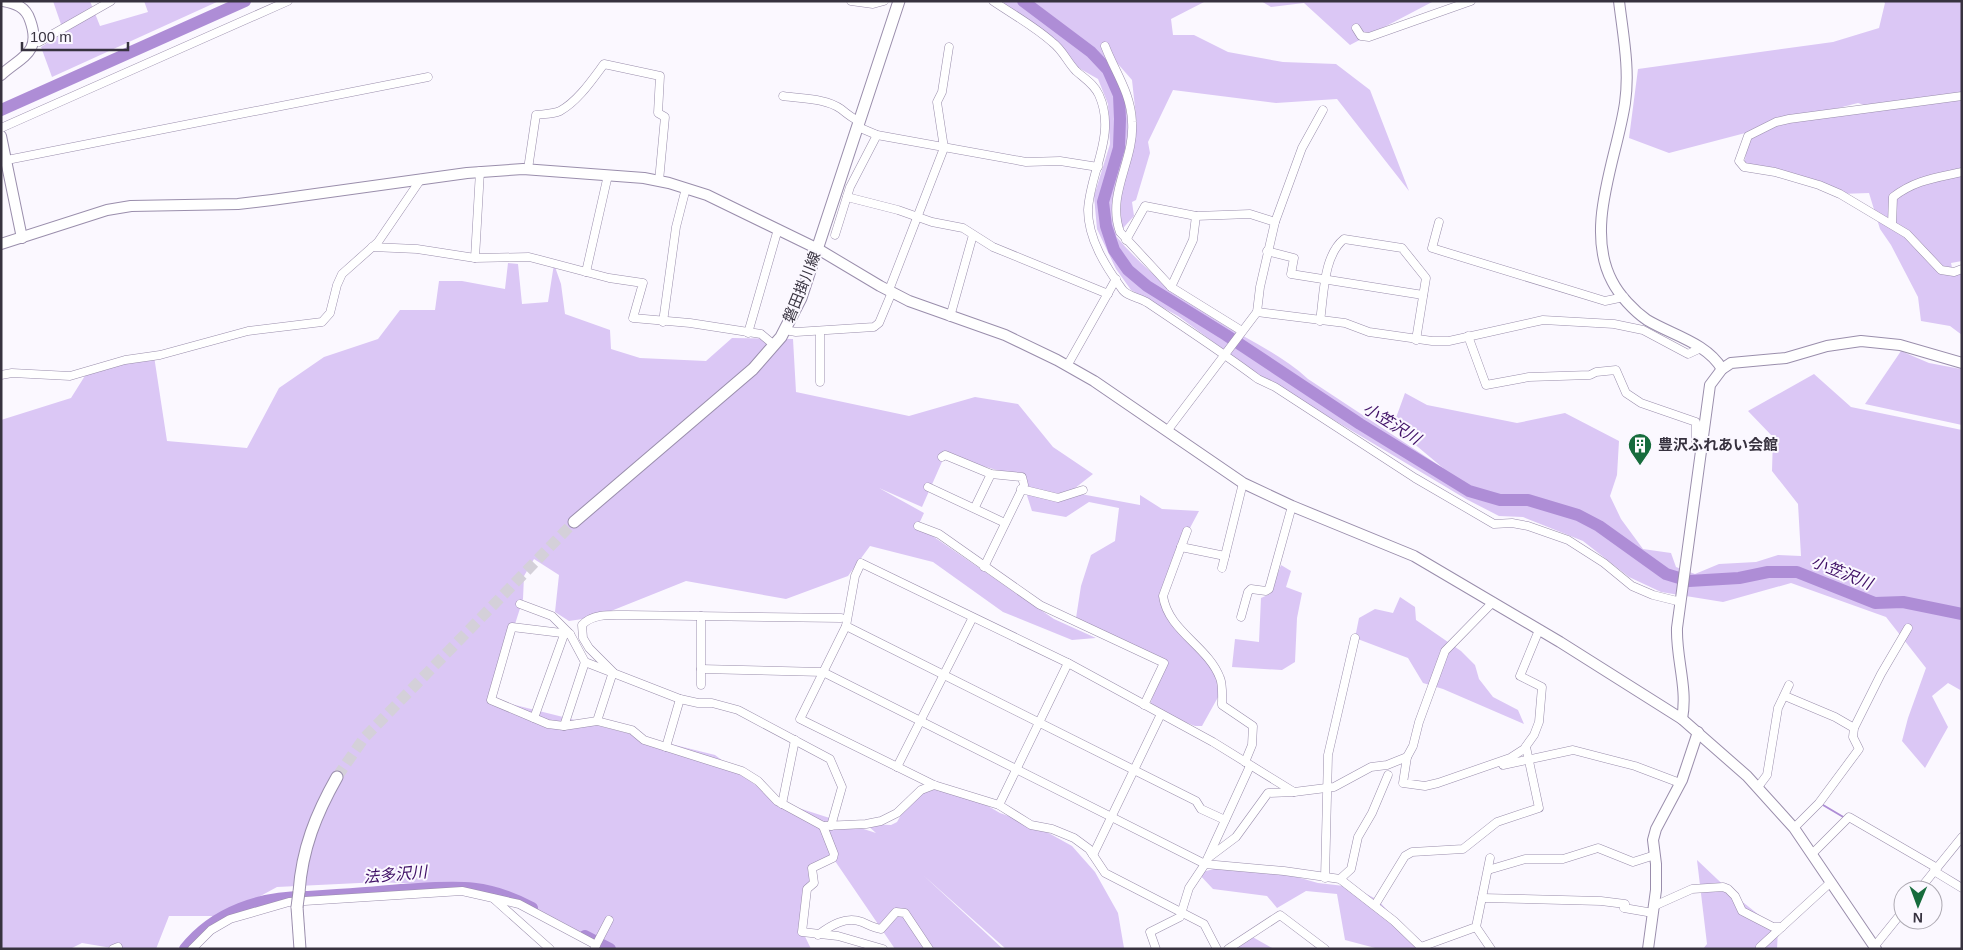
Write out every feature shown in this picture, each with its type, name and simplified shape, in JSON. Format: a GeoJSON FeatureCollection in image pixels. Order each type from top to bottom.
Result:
{"type":"FeatureCollection","features":[{"type":"Feature","properties":{"kind":"main road","name":"磐田掛川線"},"geometry":{"type":"LineString","coordinates":[[574,522],[753,369],[785,330],[801,298],[899,2]]}},
{"type":"Feature","properties":{"kind":"main road"},"geometry":{"type":"LineString","coordinates":[[300,949],[297,907],[305,850],[318,811],[336,777]]}},
{"type":"Feature","properties":{"kind":"street"},"geometry":{"type":"LineString","coordinates":[[1,75],[24,58],[36,34],[26,10],[17,3],[3,1]]}},
{"type":"Feature","properties":{"kind":"street"},"geometry":{"type":"LineString","coordinates":[[39,42],[111,1]]}},
{"type":"Feature","properties":{"kind":"street"},"geometry":{"type":"LineString","coordinates":[[1,128],[288,1]]}},
{"type":"Feature","properties":{"kind":"street"},"geometry":{"type":"LineString","coordinates":[[851,1],[873,4],[884,1]]}},
{"type":"Feature","properties":{"kind":"street"},"geometry":{"type":"LineString","coordinates":[[992,1],[1052,41],[1065,54],[1074,69],[1094,85],[1100,96],[1106,129],[1104,146],[1090,194],[1090,225],[1101,255],[1123,292],[1145,301],[1227,353],[1258,379],[1275,387],[1415,478],[1494,524],[1512,523],[1528,526],[1568,540],[1604,563],[1632,586],[1652,595],[1681,602]]}},
{"type":"Feature","properties":{"kind":"street"},"geometry":{"type":"LineString","coordinates":[[1356,28],[1361,36],[1369,37],[1452,5],[1471,1]]}},
{"type":"Feature","properties":{"kind":"street"},"geometry":{"type":"LineString","coordinates":[[1619,1],[1627,77],[1625,103],[1600,230],[1603,258],[1612,281],[1624,297],[1647,320],[1710,353],[1722,369]]}},
{"type":"Feature","properties":{"kind":"street"},"geometry":{"type":"LineString","coordinates":[[1105,46],[1113,65],[1121,77],[1130,105],[1133,124],[1127,160],[1115,203],[1116,222],[1126,240],[1171,287],[1241,332]]}},
{"type":"Feature","properties":{"kind":"street"},"geometry":{"type":"LineString","coordinates":[[785,330],[796,332],[874,327],[879,323],[944,148],[937,102],[942,92],[949,47]]}},
{"type":"Feature","properties":{"kind":"street"},"geometry":{"type":"LineString","coordinates":[[528,169],[536,115],[558,111],[568,105],[604,64],[660,76],[657,107],[658,113],[665,117],[659,181]]}},
{"type":"Feature","properties":{"kind":"street"},"geometry":{"type":"LineString","coordinates":[[7,160],[428,77]]}},
{"type":"Feature","properties":{"kind":"street"},"geometry":{"type":"LineString","coordinates":[[783,96],[821,101],[841,109],[859,125],[877,135],[1026,162],[1060,161],[1098,167]]}},
{"type":"Feature","properties":{"kind":"street"},"geometry":{"type":"LineString","coordinates":[[1962,96],[1789,119],[1753,132],[1745,142],[1739,161],[1744,167],[1775,172],[1819,185],[1840,194],[1908,234],[1941,270],[1954,272],[1962,269]]}},
{"type":"Feature","properties":{"kind":"street"},"geometry":{"type":"LineString","coordinates":[[1166,431],[1257,312],[1267,251],[1275,222],[1302,148],[1323,110]]}},
{"type":"Feature","properties":{"kind":"street"},"geometry":{"type":"LineString","coordinates":[[835,235],[847,197],[877,135]]}},
{"type":"Feature","properties":{"kind":"street"},"geometry":{"type":"LineString","coordinates":[[1,136],[22,238]]}},
{"type":"Feature","properties":{"kind":"street"},"geometry":{"type":"LineString","coordinates":[[1,244],[107,210],[130,206],[247,203],[480,171],[528,169],[608,175],[659,181],[707,195],[818,248],[890,291],[950,316],[1005,335],[1068,366],[1243,482],[1292,506],[1414,556],[1540,630],[1682,719],[1758,787],[1794,828],[1875,948],[1893,924]]}},
{"type":"Feature","properties":{"kind":"street"},"geometry":{"type":"LineString","coordinates":[[476,258],[480,171]]}},
{"type":"Feature","properties":{"kind":"street"},"geometry":{"type":"LineString","coordinates":[[1892,224],[1893,198],[1908,186],[1923,180],[1962,172]]}},
{"type":"Feature","properties":{"kind":"street"},"geometry":{"type":"LineString","coordinates":[[586,272],[608,175]]}},
{"type":"Feature","properties":{"kind":"street"},"geometry":{"type":"LineString","coordinates":[[1,375],[12,373],[70,376],[126,360],[160,355],[248,331],[322,322],[330,313],[336,286],[342,274],[372,247],[421,179]]}},
{"type":"Feature","properties":{"kind":"street"},"geometry":{"type":"LineString","coordinates":[[663,322],[676,227],[686,188]]}},
{"type":"Feature","properties":{"kind":"street"},"geometry":{"type":"LineString","coordinates":[[847,197],[963,228],[993,247],[1108,294]]}},
{"type":"Feature","properties":{"kind":"street"},"geometry":{"type":"LineString","coordinates":[[1126,240],[1145,206],[1196,216],[1250,214],[1275,222]]}},
{"type":"Feature","properties":{"kind":"street"},"geometry":{"type":"LineString","coordinates":[[1171,287],[1193,240],[1196,216]]}},
{"type":"Feature","properties":{"kind":"street"},"geometry":{"type":"LineString","coordinates":[[1439,222],[1432,248],[1605,301],[1624,297]]}},
{"type":"Feature","properties":{"kind":"street"},"geometry":{"type":"LineString","coordinates":[[748,332],[778,229]]}},
{"type":"Feature","properties":{"kind":"street"},"geometry":{"type":"LineString","coordinates":[[950,316],[973,235]]}},
{"type":"Feature","properties":{"kind":"street"},"geometry":{"type":"LineString","coordinates":[[1320,321],[1326,280],[1335,246],[1344,238],[1402,248],[1426,278],[1416,340]]}},
{"type":"Feature","properties":{"kind":"street"},"geometry":{"type":"LineString","coordinates":[[372,247],[417,249],[476,258],[529,257],[586,272],[643,283],[633,318],[690,323],[761,334],[774,345]]}},
{"type":"Feature","properties":{"kind":"street"},"geometry":{"type":"LineString","coordinates":[[1267,251],[1294,258],[1290,274],[1423,295]]}},
{"type":"Feature","properties":{"kind":"street"},"geometry":{"type":"LineString","coordinates":[[1068,366],[1116,279]]}},
{"type":"Feature","properties":{"kind":"street"},"geometry":{"type":"LineString","coordinates":[[1257,312],[1345,323],[1369,332],[1416,340],[1449,341],[1543,320],[1589,322],[1642,330],[1688,354],[1701,348]]}},
{"type":"Feature","properties":{"kind":"street"},"geometry":{"type":"LineString","coordinates":[[820,331],[820,382]]}},
{"type":"Feature","properties":{"kind":"street"},"geometry":{"type":"LineString","coordinates":[[1468,336],[1486,385],[1529,377],[1590,375],[1596,372],[1616,370],[1626,393],[1641,402],[1696,422],[1696,447],[1702,450]]}},
{"type":"Feature","properties":{"kind":"street"},"geometry":{"type":"LineString","coordinates":[[1682,719],[1685,693],[1678,662],[1677,640],[1681,602],[1710,385],[1722,369],[1731,363],[1786,358],[1827,346],[1861,341],[1900,345],[1962,363]]}},
{"type":"Feature","properties":{"kind":"street"},"geometry":{"type":"LineString","coordinates":[[942,457],[945,455],[991,474],[1022,477],[1024,484],[984,567]]}},
{"type":"Feature","properties":{"kind":"street"},"geometry":{"type":"LineString","coordinates":[[975,507],[991,474]]}},
{"type":"Feature","properties":{"kind":"street"},"geometry":{"type":"LineString","coordinates":[[1222,568],[1243,482]]}},
{"type":"Feature","properties":{"kind":"street"},"geometry":{"type":"LineString","coordinates":[[928,487],[1005,522]]}},
{"type":"Feature","properties":{"kind":"street"},"geometry":{"type":"LineString","coordinates":[[1021,489],[1058,498],[1083,490]]}},
{"type":"Feature","properties":{"kind":"street"},"geometry":{"type":"LineString","coordinates":[[1242,617],[1248,592],[1251,589],[1266,591],[1269,589],[1292,506]]}},
{"type":"Feature","properties":{"kind":"street"},"geometry":{"type":"LineString","coordinates":[[918,526],[939,534],[1040,605],[1164,663],[1144,705]]}},
{"type":"Feature","properties":{"kind":"street"},"geometry":{"type":"LineString","coordinates":[[1156,949],[1150,932],[1180,917],[1189,888],[1206,861],[1225,820],[1248,764],[1252,745],[1253,726],[1222,705],[1222,680],[1214,665],[1183,634],[1164,606],[1163,596],[1187,531]]}},
{"type":"Feature","properties":{"kind":"street"},"geometry":{"type":"LineString","coordinates":[[1181,547],[1225,556]]}},
{"type":"Feature","properties":{"kind":"street"},"geometry":{"type":"LineString","coordinates":[[1217,949],[1204,924],[1106,873],[1093,855],[1074,838],[1052,829],[1031,824],[999,805],[934,785],[800,719],[846,626],[856,576],[861,563],[1068,663],[1161,714],[1294,792]]}},
{"type":"Feature","properties":{"kind":"street"},"geometry":{"type":"LineString","coordinates":[[1493,602],[1445,651],[1419,722],[1413,746],[1407,757],[1403,784],[1424,786],[1502,761],[1526,747],[1534,735],[1539,722],[1542,687],[1520,676],[1540,630]]}},
{"type":"Feature","properties":{"kind":"street"},"geometry":{"type":"LineString","coordinates":[[520,604],[552,616],[568,633],[585,662],[680,699],[698,703],[712,703],[738,710],[830,759],[842,787],[827,826],[834,854],[833,858],[812,868],[814,883],[807,889],[802,932],[838,936],[883,949]]}},
{"type":"Feature","properties":{"kind":"street"},"geometry":{"type":"LineString","coordinates":[[613,672],[583,638],[582,625],[586,620],[600,616],[627,614],[841,618]]}},
{"type":"Feature","properties":{"kind":"street"},"geometry":{"type":"LineString","coordinates":[[701,616],[701,685]]}},
{"type":"Feature","properties":{"kind":"street"},"geometry":{"type":"LineString","coordinates":[[897,767],[972,618]]}},
{"type":"Feature","properties":{"kind":"street"},"geometry":{"type":"LineString","coordinates":[[846,626],[1196,801],[1201,809],[1225,820]]}},
{"type":"Feature","properties":{"kind":"street"},"geometry":{"type":"LineString","coordinates":[[568,633],[512,627],[491,700],[534,718],[564,726],[597,721],[632,730],[644,740],[742,771],[758,781],[782,804],[827,826],[866,824],[890,817],[903,808],[920,790],[934,785]]}},
{"type":"Feature","properties":{"kind":"street"},"geometry":{"type":"LineString","coordinates":[[1794,828],[1819,804],[1859,749],[1853,737],[1854,728],[1881,674],[1908,628]]}},
{"type":"Feature","properties":{"kind":"street"},"geometry":{"type":"LineString","coordinates":[[534,718],[568,633]]}},
{"type":"Feature","properties":{"kind":"street"},"geometry":{"type":"LineString","coordinates":[[1325,878],[1328,755],[1355,638]]}},
{"type":"Feature","properties":{"kind":"street"},"geometry":{"type":"LineString","coordinates":[[564,726],[585,662]]}},
{"type":"Feature","properties":{"kind":"street"},"geometry":{"type":"LineString","coordinates":[[999,805],[1068,663]]}},
{"type":"Feature","properties":{"kind":"street"},"geometry":{"type":"LineString","coordinates":[[701,669],[823,672],[1112,817],[1206,861],[1340,879],[1375,905],[1422,948],[1476,927]]}},
{"type":"Feature","properties":{"kind":"street"},"geometry":{"type":"LineString","coordinates":[[597,721],[613,672]]}},
{"type":"Feature","properties":{"kind":"street"},"geometry":{"type":"LineString","coordinates":[[1758,787],[1767,775],[1778,708],[1789,685]]}},
{"type":"Feature","properties":{"kind":"street"},"geometry":{"type":"LineString","coordinates":[[1785,696],[1835,717],[1854,728]]}},
{"type":"Feature","properties":{"kind":"street"},"geometry":{"type":"LineString","coordinates":[[666,747],[680,699]]}},
{"type":"Feature","properties":{"kind":"street"},"geometry":{"type":"LineString","coordinates":[[1093,855],[1161,714]]}},
{"type":"Feature","properties":{"kind":"street"},"geometry":{"type":"LineString","coordinates":[[1648,949],[1657,874],[1654,840],[1656,829],[1680,783],[1698,732]]}},
{"type":"Feature","properties":{"kind":"street"},"geometry":{"type":"LineString","coordinates":[[782,804],[795,740]]}},
{"type":"Feature","properties":{"kind":"street"},"geometry":{"type":"LineString","coordinates":[[1375,905],[1405,856],[1412,852],[1463,848],[1497,822],[1539,808],[1526,747]]}},
{"type":"Feature","properties":{"kind":"street"},"geometry":{"type":"LineString","coordinates":[[1502,761],[1503,765],[1573,750],[1635,766],[1680,783]]}},
{"type":"Feature","properties":{"kind":"street"},"geometry":{"type":"LineString","coordinates":[[1206,861],[1236,837],[1268,793],[1328,788],[1371,767],[1387,765],[1407,757]]}},
{"type":"Feature","properties":{"kind":"street"},"geometry":{"type":"LineString","coordinates":[[1340,879],[1351,869],[1358,837],[1372,813],[1388,775]]}},
{"type":"Feature","properties":{"kind":"street"},"geometry":{"type":"LineString","coordinates":[[1812,854],[1849,818],[1936,870],[1962,888]]}},
{"type":"Feature","properties":{"kind":"street"},"geometry":{"type":"LineString","coordinates":[[1928,880],[1962,837]]}},
{"type":"Feature","properties":{"kind":"street"},"geometry":{"type":"LineString","coordinates":[[1488,870],[1525,859],[1563,859],[1598,848],[1633,862],[1655,855]]}},
{"type":"Feature","properties":{"kind":"street"},"geometry":{"type":"LineString","coordinates":[[1490,858],[1476,927],[1491,949]]}},
{"type":"Feature","properties":{"kind":"street"},"geometry":{"type":"LineString","coordinates":[[1760,947],[1831,882]]}},
{"type":"Feature","properties":{"kind":"street"},"geometry":{"type":"LineString","coordinates":[[1482,898],[1600,901],[1625,904],[1624,908],[1653,910],[1692,889],[1723,887],[1735,896],[1742,911],[1773,927],[1782,927]]}},
{"type":"Feature","properties":{"kind":"street"},"geometry":{"type":"LineString","coordinates":[[192,949],[211,930],[230,919],[289,902],[462,890],[523,906],[595,947],[609,920]]}},
{"type":"Feature","properties":{"kind":"street"},"geometry":{"type":"LineString","coordinates":[[492,898],[550,949]]}},
{"type":"Feature","properties":{"kind":"street"},"geometry":{"type":"LineString","coordinates":[[521,922],[523,906]]}},
{"type":"Feature","properties":{"kind":"street"},"geometry":{"type":"LineString","coordinates":[[818,934],[832,925],[843,921],[860,921],[881,929],[896,912],[905,913],[928,949]]}},
{"type":"Feature","properties":{"kind":"street"},"geometry":{"type":"LineString","coordinates":[[1228,949],[1280,915],[1325,949]]}},
{"type":"Feature","properties":{"kind":"shaded area"},"geometry":{"type":"Polygon","coordinates":[[[53,1],[90,1],[100,26],[148,12],[144,1],[219,1],[52,77],[41,47],[64,33],[53,1]]]}},
{"type":"Feature","properties":{"kind":"shaded area"},"geometry":{"type":"Polygon","coordinates":[[[1002,1],[1206,1],[1171,19],[1173,35],[1194,35],[1228,52],[1283,62],[1336,64],[1370,90],[1409,191],[1337,99],[1276,103],[1173,90],[1148,142],[1150,153],[1136,200],[1132,202],[1134,216],[1116,236],[1162,282],[1188,301],[1286,362],[1308,379],[1443,468],[1393,426],[1405,393],[1427,405],[1517,423],[1565,413],[1619,441],[1617,475],[1610,496],[1621,519],[1643,549],[1671,553],[1676,567],[1695,574],[1719,564],[1756,562],[1778,555],[1801,556],[1798,504],[1772,471],[1773,437],[1748,411],[1814,374],[1851,407],[1962,430],[1962,691],[1948,683],[1932,696],[1948,727],[1925,768],[1902,741],[1926,668],[1886,617],[1791,583],[1723,602],[1661,592],[1629,577],[1583,541],[1523,517],[1499,516],[1466,499],[1257,374],[1178,316],[1131,290],[1116,269],[1097,229],[1094,196],[1110,144],[1108,104],[1098,79],[1070,63],[1057,46],[1024,22],[1002,1]],[[1104,48],[1137,126],[1132,80],[1104,48]]]}},
{"type":"Feature","properties":{"kind":"shaded area"},"geometry":{"type":"Polygon","coordinates":[[[1261,1],[1434,1],[1350,45],[1304,3],[1271,7],[1261,1]]]}},
{"type":"Feature","properties":{"kind":"shaded area"},"geometry":{"type":"Polygon","coordinates":[[[1883,1],[1962,1],[1962,261],[1951,263],[1953,272],[1962,269],[1962,335],[1950,326],[1921,321],[1918,297],[1891,245],[1880,229],[1869,193],[1840,194],[1744,167],[1748,136],[1772,126],[1669,153],[1629,138],[1638,69],[1833,42],[1879,28],[1885,3],[1883,1]],[[1858,103],[1811,115],[1870,107],[1858,103]]]}},
{"type":"Feature","properties":{"kind":"shaded area"},"geometry":{"type":"Polygon","coordinates":[[[508,263],[518,264],[522,304],[548,302],[554,264],[561,284],[565,314],[610,330],[611,349],[640,358],[706,361],[732,338],[793,339],[796,392],[909,416],[975,397],[1018,404],[1053,447],[1093,474],[1070,492],[1140,505],[1140,495],[1162,509],[1199,511],[1183,541],[1164,592],[1164,606],[1215,665],[1222,690],[1202,726],[1195,726],[1149,708],[1162,667],[1076,618],[1081,586],[1091,555],[1115,541],[1119,508],[1089,502],[1066,517],[1032,511],[1021,477],[945,455],[922,507],[879,488],[924,513],[918,526],[1054,619],[1096,638],[1072,640],[1003,612],[933,562],[870,546],[848,576],[786,599],[686,581],[596,617],[569,621],[555,612],[559,575],[534,559],[524,576],[523,599],[491,699],[715,755],[777,801],[876,833],[866,824],[891,825],[897,822],[907,804],[921,790],[940,787],[969,795],[1000,813],[1036,826],[1072,846],[1095,872],[1118,913],[1124,948],[1006,949],[923,875],[1003,949],[895,949],[833,858],[812,868],[801,928],[811,949],[608,949],[519,904],[454,886],[380,882],[277,887],[224,916],[169,916],[156,949],[118,949],[82,943],[70,949],[1,949],[1,420],[71,398],[88,371],[154,356],[167,441],[247,448],[279,388],[324,357],[378,339],[400,310],[435,310],[439,281],[462,281],[505,289],[508,263]]]}},
{"type":"Feature","properties":{"kind":"shaded area"},"geometry":{"type":"Polygon","coordinates":[[[1901,351],[1929,363],[1961,369],[1962,425],[1865,404],[1901,351]]]}},
{"type":"Feature","properties":{"kind":"shaded area"},"geometry":{"type":"Polygon","coordinates":[[[1281,565],[1291,571],[1286,587],[1302,593],[1297,618],[1295,662],[1282,670],[1232,667],[1235,639],[1259,642],[1261,598],[1270,594],[1281,565]]]}},
{"type":"Feature","properties":{"kind":"shaded area"},"geometry":{"type":"Polygon","coordinates":[[[1400,597],[1415,607],[1416,620],[1461,651],[1475,665],[1479,679],[1493,697],[1518,710],[1524,724],[1443,689],[1423,683],[1408,658],[1355,638],[1359,618],[1375,609],[1393,613],[1400,597]]]}},
{"type":"Feature","properties":{"kind":"shaded area"},"geometry":{"type":"Polygon","coordinates":[[[1697,860],[1735,896],[1778,930],[1777,949],[1703,949],[1707,944],[1697,860]]]}},
{"type":"Feature","properties":{"kind":"shaded area"},"geometry":{"type":"Polygon","coordinates":[[[1222,867],[1272,870],[1318,883],[1353,887],[1378,900],[1422,949],[1379,949],[1345,940],[1337,894],[1306,891],[1277,908],[1267,896],[1213,889],[1198,873],[1222,867]]]}},
{"type":"Feature","properties":{"kind":"shaded area"},"geometry":{"type":"Polygon","coordinates":[[[1249,935],[1274,949],[1240,949],[1234,944],[1249,935]]]}},
{"type":"Feature","properties":{"kind":"waterway","name":"小笠沢川"},"geometry":{"type":"LineString","coordinates":[[1,110],[245,1]]}},
{"type":"Feature","properties":{"kind":"waterway","name":"小笠沢川"},"geometry":{"type":"LineString","coordinates":[[1023,1],[1091,52],[1108,70],[1119,95],[1119,148],[1103,202],[1106,226],[1114,250],[1128,270],[1147,286],[1226,335],[1360,424],[1469,491],[1500,500],[1528,500],[1578,515],[1599,526],[1666,574],[1689,581],[1739,578],[1768,572],[1797,572],[1875,603],[1903,602],[1962,614]]}},
{"type":"Feature","properties":{"kind":"waterway"},"geometry":{"type":"LineString","coordinates":[[1823,805],[1845,818]]}},
{"type":"Feature","properties":{"kind":"waterway","name":"法多沢川"},"geometry":{"type":"LineString","coordinates":[[185,949],[210,925],[225,916],[240,909],[273,899],[401,890],[468,888],[499,894],[532,908]]}},
{"type":"Feature","properties":{"kind":"waterway","name":"法多沢川"},"geometry":{"type":"LineString","coordinates":[[585,936],[610,949]]}},
{"type":"Feature","properties":{"kind":"tunnel"},"geometry":{"type":"LineString","coordinates":[[337,777],[364,738],[574,522]]}},
{"type":"Feature","properties":{"kind":"place","name":"豊沢ふれあい会館"},"geometry":{"type":"Point","coordinates":[1640,466]}}]}
